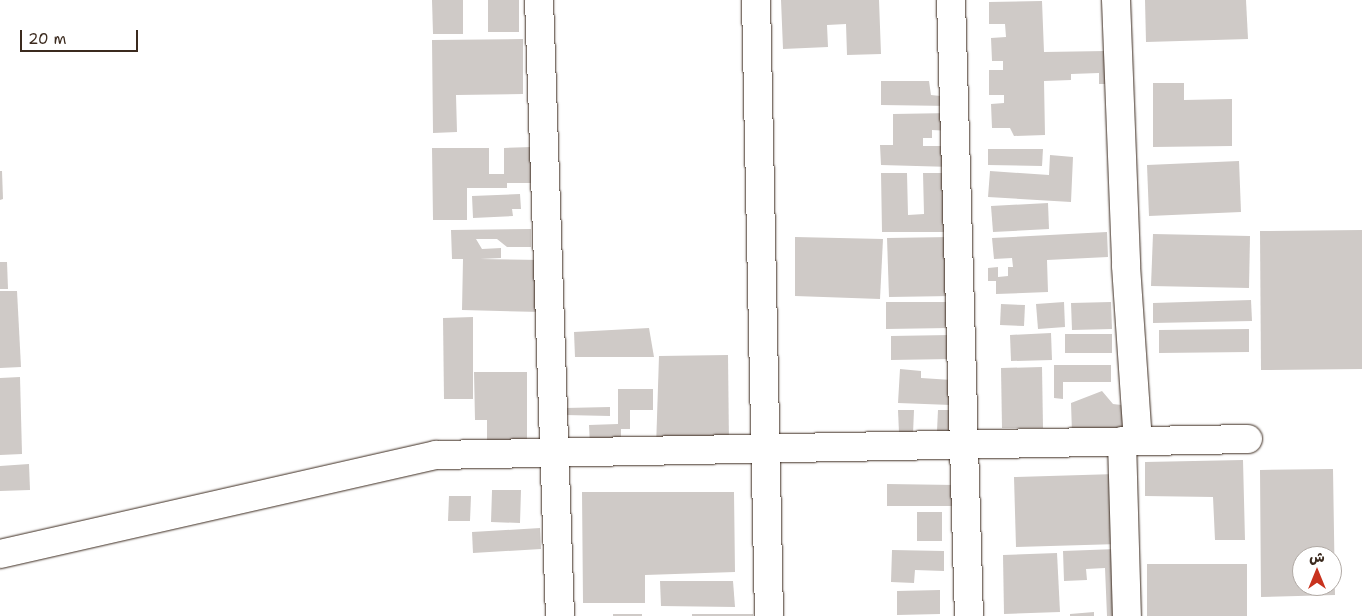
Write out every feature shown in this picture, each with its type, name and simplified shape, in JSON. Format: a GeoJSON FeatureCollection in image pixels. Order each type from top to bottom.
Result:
{"type":"FeatureCollection","features":[{"type":"Feature","properties":{"kind":"street"},"geometry":{"type":"LineString","coordinates":[[539,0],[560,616]]}},
{"type":"Feature","properties":{"kind":"street"},"geometry":{"type":"LineString","coordinates":[[756,0],[769,616]]}},
{"type":"Feature","properties":{"kind":"street"},"geometry":{"type":"LineString","coordinates":[[951,0],[969,616]]}},
{"type":"Feature","properties":{"kind":"street"},"geometry":{"type":"LineString","coordinates":[[1116,0],[1126,266],[1130,441],[1127,616]]}},
{"type":"Feature","properties":{"kind":"street"},"geometry":{"type":"LineString","coordinates":[[0,554],[436,455],[1248,439]]}},
{"type":"Feature","properties":{"kind":"building"},"geometry":{"type":"Polygon","coordinates":[[[432,0],[463,0],[463,34],[433,34],[432,0]]]}},
{"type":"Feature","properties":{"kind":"building"},"geometry":{"type":"Polygon","coordinates":[[[488,0],[519,0],[519,32],[488,32],[488,0]]]}},
{"type":"Feature","properties":{"kind":"building"},"geometry":{"type":"Polygon","coordinates":[[[781,0],[879,0],[881,54],[847,55],[846,24],[827,25],[828,47],[783,49],[781,0]]]}},
{"type":"Feature","properties":{"kind":"building"},"geometry":{"type":"Polygon","coordinates":[[[1145,0],[1246,0],[1248,39],[1146,42],[1145,0]]]}},
{"type":"Feature","properties":{"kind":"building"},"geometry":{"type":"Polygon","coordinates":[[[1042,1],[1044,52],[1106,51],[1107,84],[1099,84],[1099,73],[1071,74],[1071,80],[1044,81],[1045,135],[1014,136],[1010,128],[992,128],[991,104],[1004,103],[1004,95],[989,95],[989,70],[1003,70],[1003,61],[992,61],[991,38],[1006,37],[1005,24],[989,24],[989,2],[1042,1]]]}},
{"type":"Feature","properties":{"kind":"building"},"geometry":{"type":"Polygon","coordinates":[[[523,39],[523,94],[456,95],[457,132],[433,133],[432,40],[523,39]]]}},
{"type":"Feature","properties":{"kind":"building"},"geometry":{"type":"Polygon","coordinates":[[[881,81],[929,81],[931,95],[950,97],[950,106],[881,105],[881,81]]]}},
{"type":"Feature","properties":{"kind":"building"},"geometry":{"type":"Polygon","coordinates":[[[1153,83],[1184,83],[1184,100],[1232,99],[1232,146],[1153,147],[1153,83]]]}},
{"type":"Feature","properties":{"kind":"building"},"geometry":{"type":"Polygon","coordinates":[[[951,113],[951,131],[932,130],[932,138],[923,138],[923,146],[952,146],[952,167],[881,165],[880,145],[893,145],[893,114],[951,113]]]}},
{"type":"Feature","properties":{"kind":"building"},"geometry":{"type":"Polygon","coordinates":[[[532,147],[532,183],[507,183],[507,188],[467,188],[467,220],[433,220],[432,148],[489,148],[489,174],[504,174],[504,148],[532,147]]]}},
{"type":"Feature","properties":{"kind":"building"},"geometry":{"type":"Polygon","coordinates":[[[988,149],[1043,149],[1042,166],[988,165],[988,149]]]}},
{"type":"Feature","properties":{"kind":"building"},"geometry":{"type":"Polygon","coordinates":[[[1050,155],[1073,157],[1071,202],[988,197],[990,171],[1049,175],[1050,155]]]}},
{"type":"Feature","properties":{"kind":"building"},"geometry":{"type":"Polygon","coordinates":[[[1239,161],[1241,212],[1149,216],[1147,165],[1239,161]]]}},
{"type":"Feature","properties":{"kind":"building"},"geometry":{"type":"Polygon","coordinates":[[[0,171],[2,171],[3,199],[0,200],[0,171]]]}},
{"type":"Feature","properties":{"kind":"building"},"geometry":{"type":"Polygon","coordinates":[[[881,173],[907,173],[908,215],[924,214],[923,173],[949,173],[950,232],[882,232],[881,173]]]}},
{"type":"Feature","properties":{"kind":"building"},"geometry":{"type":"Polygon","coordinates":[[[520,194],[521,209],[512,209],[513,216],[473,218],[472,196],[520,194]]]}},
{"type":"Feature","properties":{"kind":"building"},"geometry":{"type":"Polygon","coordinates":[[[1048,203],[1049,229],[993,232],[991,206],[1048,203]]]}},
{"type":"Feature","properties":{"kind":"building"},"geometry":{"type":"Polygon","coordinates":[[[531,229],[531,247],[507,247],[497,239],[476,239],[482,249],[501,248],[501,258],[480,259],[542,260],[541,312],[462,310],[463,259],[452,259],[451,230],[531,229]]]}},
{"type":"Feature","properties":{"kind":"building"},"geometry":{"type":"Polygon","coordinates":[[[1362,230],[1362,369],[1261,370],[1260,231],[1362,230]]]}},
{"type":"Feature","properties":{"kind":"building"},"geometry":{"type":"Polygon","coordinates":[[[1107,232],[1108,257],[1047,260],[1048,292],[996,294],[996,281],[988,281],[988,268],[998,267],[998,277],[1008,276],[1008,267],[1013,267],[1012,258],[994,259],[992,238],[1107,232]]]}},
{"type":"Feature","properties":{"kind":"building"},"geometry":{"type":"Polygon","coordinates":[[[1153,234],[1250,236],[1249,288],[1151,286],[1153,234]]]}},
{"type":"Feature","properties":{"kind":"building"},"geometry":{"type":"Polygon","coordinates":[[[795,237],[883,239],[880,299],[795,296],[795,237]]]}},
{"type":"Feature","properties":{"kind":"building"},"geometry":{"type":"Polygon","coordinates":[[[951,237],[952,296],[889,297],[887,238],[951,237]]]}},
{"type":"Feature","properties":{"kind":"building"},"geometry":{"type":"Polygon","coordinates":[[[0,262],[7,262],[8,289],[0,289],[0,262]]]}},
{"type":"Feature","properties":{"kind":"building"},"geometry":{"type":"Polygon","coordinates":[[[0,291],[17,291],[21,367],[0,368],[0,291]]]}},
{"type":"Feature","properties":{"kind":"building"},"geometry":{"type":"Polygon","coordinates":[[[1251,300],[1252,321],[1153,323],[1153,303],[1251,300]]]}},
{"type":"Feature","properties":{"kind":"building"},"geometry":{"type":"Polygon","coordinates":[[[886,302],[949,302],[949,328],[886,329],[886,302]]]}},
{"type":"Feature","properties":{"kind":"building"},"geometry":{"type":"Polygon","coordinates":[[[1064,302],[1065,327],[1038,329],[1036,304],[1064,302]]]}},
{"type":"Feature","properties":{"kind":"building"},"geometry":{"type":"Polygon","coordinates":[[[1111,302],[1112,329],[1072,330],[1071,303],[1111,302]]]}},
{"type":"Feature","properties":{"kind":"building"},"geometry":{"type":"Polygon","coordinates":[[[1001,304],[1025,305],[1024,326],[1000,325],[1001,304]]]}},
{"type":"Feature","properties":{"kind":"building"},"geometry":{"type":"Polygon","coordinates":[[[473,317],[473,399],[444,399],[443,318],[473,317]]]}},
{"type":"Feature","properties":{"kind":"building"},"geometry":{"type":"Polygon","coordinates":[[[649,328],[654,357],[575,357],[574,332],[649,328]]]}},
{"type":"Feature","properties":{"kind":"building"},"geometry":{"type":"Polygon","coordinates":[[[1249,329],[1249,352],[1159,353],[1159,330],[1249,329]]]}},
{"type":"Feature","properties":{"kind":"building"},"geometry":{"type":"Polygon","coordinates":[[[1051,333],[1052,360],[1011,361],[1010,335],[1051,333]]]}},
{"type":"Feature","properties":{"kind":"building"},"geometry":{"type":"Polygon","coordinates":[[[1065,334],[1112,334],[1112,353],[1065,353],[1065,334]]]}},
{"type":"Feature","properties":{"kind":"building"},"geometry":{"type":"Polygon","coordinates":[[[950,335],[951,359],[891,360],[891,336],[950,335]]]}},
{"type":"Feature","properties":{"kind":"building"},"geometry":{"type":"Polygon","coordinates":[[[728,355],[729,445],[656,448],[659,356],[728,355]]]}},
{"type":"Feature","properties":{"kind":"building"},"geometry":{"type":"Polygon","coordinates":[[[1054,365],[1111,365],[1111,382],[1063,382],[1063,399],[1054,398],[1054,365]]]}},
{"type":"Feature","properties":{"kind":"building"},"geometry":{"type":"Polygon","coordinates":[[[1042,367],[1043,428],[1002,428],[1001,368],[1042,367]]]}},
{"type":"Feature","properties":{"kind":"building"},"geometry":{"type":"Polygon","coordinates":[[[900,369],[921,371],[921,378],[952,380],[951,405],[898,403],[900,369]]]}},
{"type":"Feature","properties":{"kind":"building"},"geometry":{"type":"Polygon","coordinates":[[[474,372],[527,372],[527,440],[487,447],[487,420],[475,420],[474,372]]]}},
{"type":"Feature","properties":{"kind":"building"},"geometry":{"type":"Polygon","coordinates":[[[20,377],[22,454],[0,455],[0,378],[20,377]]]}},
{"type":"Feature","properties":{"kind":"building"},"geometry":{"type":"Polygon","coordinates":[[[618,389],[653,389],[653,410],[630,410],[630,429],[621,429],[621,446],[590,447],[589,425],[618,424],[618,389]]]}},
{"type":"Feature","properties":{"kind":"building"},"geometry":{"type":"Polygon","coordinates":[[[1102,391],[1113,404],[1130,406],[1129,431],[1072,433],[1071,403],[1102,391]]]}},
{"type":"Feature","properties":{"kind":"building"},"geometry":{"type":"Polygon","coordinates":[[[610,407],[610,416],[565,415],[565,408],[610,407]]]}},
{"type":"Feature","properties":{"kind":"building"},"geometry":{"type":"Polygon","coordinates":[[[898,410],[914,410],[913,434],[899,433],[898,410]]]}},
{"type":"Feature","properties":{"kind":"building"},"geometry":{"type":"Polygon","coordinates":[[[938,410],[954,410],[954,432],[937,431],[938,410]]]}},
{"type":"Feature","properties":{"kind":"building"},"geometry":{"type":"Polygon","coordinates":[[[1243,460],[1245,540],[1215,540],[1213,497],[1145,496],[1145,462],[1243,460]]]}},
{"type":"Feature","properties":{"kind":"building"},"geometry":{"type":"Polygon","coordinates":[[[29,464],[30,490],[0,491],[0,466],[29,464]]]}},
{"type":"Feature","properties":{"kind":"building"},"geometry":{"type":"Polygon","coordinates":[[[1333,469],[1334,546],[1292,546],[1292,596],[1298,596],[1261,597],[1260,470],[1333,469]]]}},
{"type":"Feature","properties":{"kind":"building"},"geometry":{"type":"Polygon","coordinates":[[[1116,474],[1119,544],[1016,547],[1014,477],[1116,474]]]}},
{"type":"Feature","properties":{"kind":"building"},"geometry":{"type":"Polygon","coordinates":[[[887,484],[955,485],[955,506],[887,506],[887,484]]]}},
{"type":"Feature","properties":{"kind":"building"},"geometry":{"type":"Polygon","coordinates":[[[492,490],[521,490],[520,523],[491,522],[492,490]]]}},
{"type":"Feature","properties":{"kind":"building"},"geometry":{"type":"Polygon","coordinates":[[[582,492],[734,492],[735,572],[645,575],[645,603],[583,603],[582,492]]]}},
{"type":"Feature","properties":{"kind":"building"},"geometry":{"type":"Polygon","coordinates":[[[449,496],[471,496],[470,521],[448,521],[449,496]]]}},
{"type":"Feature","properties":{"kind":"building"},"geometry":{"type":"Polygon","coordinates":[[[917,512],[942,512],[942,541],[917,541],[917,512]]]}},
{"type":"Feature","properties":{"kind":"building"},"geometry":{"type":"Polygon","coordinates":[[[540,528],[541,549],[473,553],[472,532],[540,528]]]}},
{"type":"Feature","properties":{"kind":"building"},"geometry":{"type":"Polygon","coordinates":[[[1117,549],[1121,616],[1107,616],[1105,568],[1086,569],[1087,580],[1064,581],[1063,551],[1117,549]]]}},
{"type":"Feature","properties":{"kind":"building"},"geometry":{"type":"Polygon","coordinates":[[[892,550],[944,551],[944,571],[915,570],[914,583],[891,582],[892,550]]]}},
{"type":"Feature","properties":{"kind":"building"},"geometry":{"type":"Polygon","coordinates":[[[1057,553],[1060,612],[1004,614],[1003,555],[1057,553]]]}},
{"type":"Feature","properties":{"kind":"building"},"geometry":{"type":"Polygon","coordinates":[[[1147,564],[1247,564],[1247,616],[1147,616],[1147,564]]]}},
{"type":"Feature","properties":{"kind":"building"},"geometry":{"type":"Polygon","coordinates":[[[660,581],[733,581],[735,607],[661,606],[660,581]]]}},
{"type":"Feature","properties":{"kind":"building"},"geometry":{"type":"Polygon","coordinates":[[[940,590],[940,614],[897,615],[897,591],[940,590]]]}},
{"type":"Feature","properties":{"kind":"building"},"geometry":{"type":"Polygon","coordinates":[[[1094,612],[1094,616],[1070,616],[1070,614],[1094,612]]]}},
{"type":"Feature","properties":{"kind":"building"},"geometry":{"type":"Polygon","coordinates":[[[613,614],[642,614],[642,616],[613,616],[613,614]]]}},
{"type":"Feature","properties":{"kind":"building"},"geometry":{"type":"Polygon","coordinates":[[[692,614],[753,614],[753,616],[692,616],[692,614]]]}}]}
